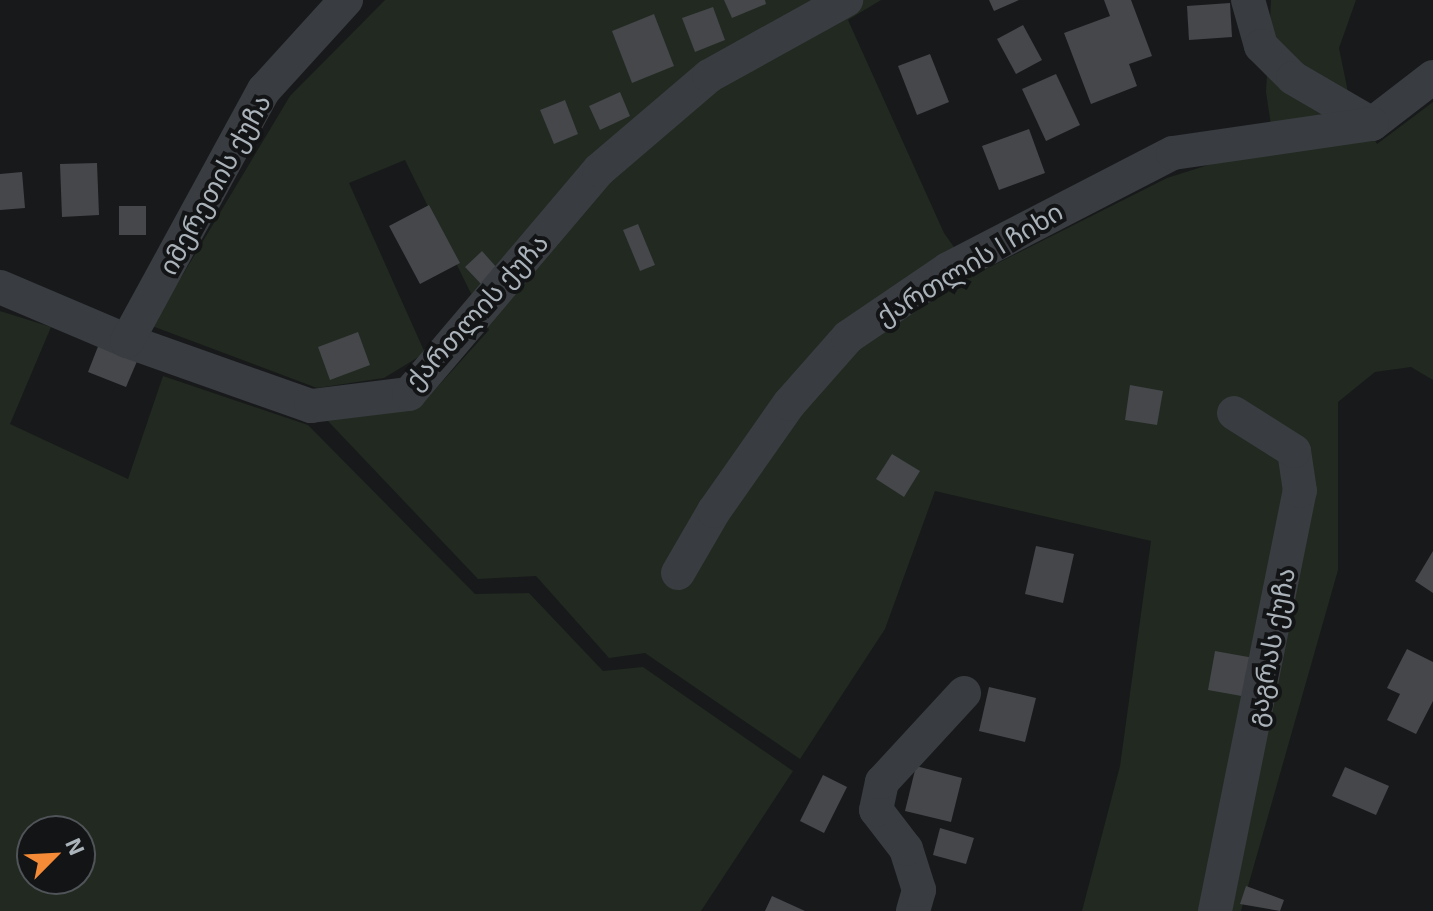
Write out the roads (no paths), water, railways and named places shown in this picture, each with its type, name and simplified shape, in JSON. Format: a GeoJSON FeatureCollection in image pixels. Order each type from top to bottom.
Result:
{"type":"FeatureCollection","features":[{"type":"Feature","properties":{"kind":"street","name":"იმერეთის ქუჩა"},"geometry":{"type":"LineString","coordinates":[[127,341],[264,90],[346,0]]}},
{"type":"Feature","properties":{"kind":"street","name":"ქართლის ქუჩა"},"geometry":{"type":"LineString","coordinates":[[0,287],[127,341],[311,406],[409,394],[599,170],[709,76],[846,0]]}},
{"type":"Feature","properties":{"kind":"street"},"geometry":{"type":"LineString","coordinates":[[1248,0],[1261,46],[1293,78],[1372,124],[1433,77]]}},
{"type":"Feature","properties":{"kind":"street","name":"ქართლის I ჩიხი"},"geometry":{"type":"LineString","coordinates":[[678,573],[714,511],[789,404],[848,337],[948,269],[1173,153],[1372,124]]}},
{"type":"Feature","properties":{"kind":"street","name":"გაგრას ქუჩა"},"geometry":{"type":"LineString","coordinates":[[1215,911],[1300,491],[1294,451],[1234,413]]}},
{"type":"Feature","properties":{"kind":"street"},"geometry":{"type":"LineString","coordinates":[[913,911],[919,890],[906,849],[876,810],[882,782],[964,693]]}}]}
